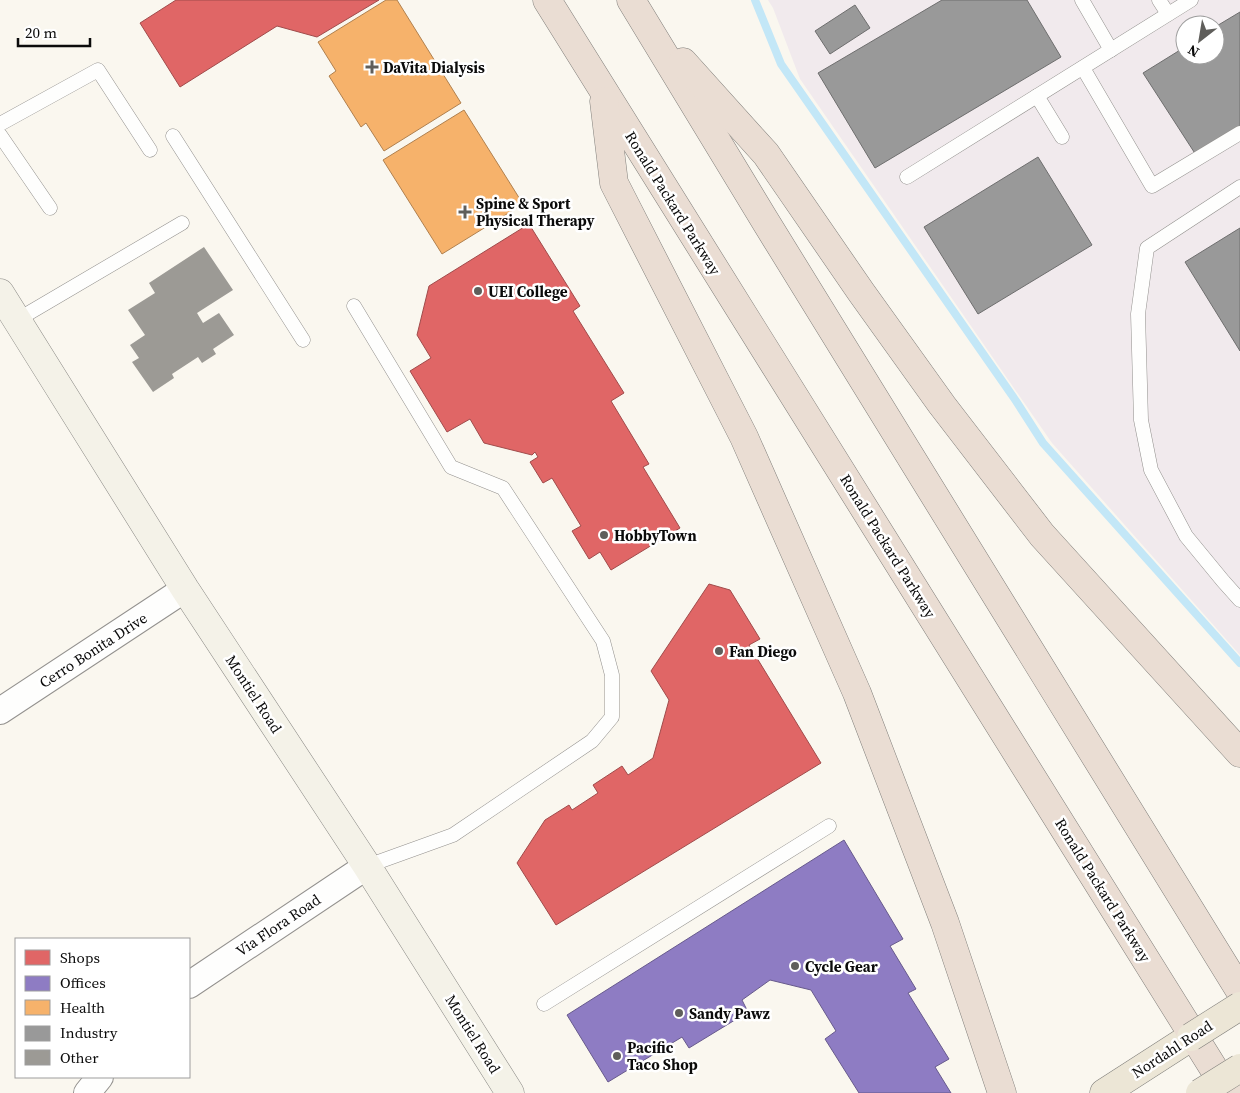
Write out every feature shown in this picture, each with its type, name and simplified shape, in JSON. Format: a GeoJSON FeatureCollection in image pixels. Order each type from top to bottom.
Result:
{"type":"FeatureCollection","features":[{"type":"Feature","properties":{"kind":"highway","name":"Ronald Packard Parkway"},"geometry":{"type":"LineString","coordinates":[[547,0],[1229,1093]]}},
{"type":"Feature","properties":{"kind":"highway"},"geometry":{"type":"LineString","coordinates":[[636,8],[766,154],[942,405],[1042,535],[1240,753]]}},
{"type":"Feature","properties":{"kind":"highway"},"geometry":{"type":"LineString","coordinates":[[636,8],[764,220],[1240,991]]}},
{"type":"Feature","properties":{"kind":"highway"},"geometry":{"type":"LineString","coordinates":[[603,92],[614,183],[744,437],[857,693],[945,923],[1002,1093]]}},
{"type":"Feature","properties":{"kind":"main road","name":"Nordahl Road"},"geometry":{"type":"LineString","coordinates":[[1111,1089],[1240,1006]]}},
{"type":"Feature","properties":{"kind":"main road"},"geometry":{"type":"LineString","coordinates":[[1200,1093],[1240,1068]]}},
{"type":"Feature","properties":{"kind":"street","name":"Montiel Road"},"geometry":{"type":"LineString","coordinates":[[0,293],[185,589],[367,866],[510,1093]]}},
{"type":"Feature","properties":{"kind":"street","name":"Cerro Bonita Drive"},"geometry":{"type":"LineString","coordinates":[[0,711],[185,589]]}},
{"type":"Feature","properties":{"kind":"street","name":"Via Flora Road"},"geometry":{"type":"LineString","coordinates":[[190,984],[367,866]]}},
{"type":"Feature","properties":{"kind":"street"},"geometry":{"type":"LineString","coordinates":[[87,1093],[99,1078]]}},
{"type":"Feature","properties":{"kind":"lane"},"geometry":{"type":"LineString","coordinates":[[1082,0],[1111,50]]}},
{"type":"Feature","properties":{"kind":"lane"},"geometry":{"type":"LineString","coordinates":[[1159,0],[1168,14]]}},
{"type":"Feature","properties":{"kind":"lane"},"geometry":{"type":"LineString","coordinates":[[907,177],[1191,0]]}},
{"type":"Feature","properties":{"kind":"lane"},"geometry":{"type":"LineString","coordinates":[[1083,68],[1152,186],[1240,133]]}},
{"type":"Feature","properties":{"kind":"lane"},"geometry":{"type":"LineString","coordinates":[[0,124],[98,70],[150,150]]}},
{"type":"Feature","properties":{"kind":"lane"},"geometry":{"type":"LineString","coordinates":[[1037,96],[1062,138]]}},
{"type":"Feature","properties":{"kind":"lane"},"geometry":{"type":"LineString","coordinates":[[0,135],[50,208]]}},
{"type":"Feature","properties":{"kind":"lane"},"geometry":{"type":"LineString","coordinates":[[173,136],[303,340]]}},
{"type":"Feature","properties":{"kind":"lane"},"geometry":{"type":"LineString","coordinates":[[1240,187],[1147,248],[1138,314],[1141,420],[1151,470],[1186,536],[1222,581],[1240,600]]}},
{"type":"Feature","properties":{"kind":"lane"},"geometry":{"type":"LineString","coordinates":[[16,320],[182,223]]}},
{"type":"Feature","properties":{"kind":"lane"},"geometry":{"type":"LineString","coordinates":[[354,306],[451,467],[503,488],[603,641],[612,675],[612,717],[592,741],[453,835],[367,866]]}},
{"type":"Feature","properties":{"kind":"lane"},"geometry":{"type":"LineString","coordinates":[[544,1004],[829,826]]}},
{"type":"Feature","properties":{"kind":"shaded area"},"geometry":{"type":"Polygon","coordinates":[[[768,0],[1240,0],[1240,655],[1052,443],[800,79],[773,8],[768,0]]]}},
{"type":"Feature","properties":{"kind":"building: Shops"},"geometry":{"type":"Polygon","coordinates":[[[176,0],[379,0],[317,37],[277,26],[180,87],[140,23],[176,0]]]}},
{"type":"Feature","properties":{"kind":"building: Shops"},"geometry":{"type":"Polygon","coordinates":[[[529,224],[580,306],[573,311],[624,393],[611,401],[649,464],[643,467],[680,528],[611,570],[600,552],[589,559],[572,531],[581,526],[552,478],[543,483],[530,462],[538,457],[535,452],[532,455],[484,443],[470,419],[447,432],[410,371],[431,358],[417,335],[429,286],[529,224]]]}},
{"type":"Feature","properties":{"kind":"building: Shops"},"geometry":{"type":"Polygon","coordinates":[[[709,584],[730,590],[760,639],[749,645],[821,763],[556,925],[517,863],[545,820],[569,805],[572,810],[598,793],[593,785],[622,766],[628,775],[653,758],[669,700],[651,671],[709,584]]]}},
{"type":"Feature","properties":{"kind":"building: Offices"},"geometry":{"type":"Polygon","coordinates":[[[844,840],[903,939],[890,946],[916,989],[908,993],[949,1059],[935,1067],[951,1093],[859,1093],[825,1039],[836,1031],[811,990],[770,980],[742,1000],[748,1012],[689,1048],[682,1037],[608,1082],[567,1015],[844,840]]]}},
{"type":"Feature","properties":{"kind":"building: Health"},"geometry":{"type":"Polygon","coordinates":[[[386,0],[397,0],[461,103],[384,151],[366,123],[361,127],[329,76],[336,71],[318,42],[386,0]]]}},
{"type":"Feature","properties":{"kind":"building: Health"},"geometry":{"type":"Polygon","coordinates":[[[464,110],[523,204],[442,254],[383,160],[464,110]]]}},
{"type":"Feature","properties":{"kind":"building: Industry"},"geometry":{"type":"Polygon","coordinates":[[[942,0],[1027,0],[1061,57],[875,168],[818,73],[942,0]]]}},
{"type":"Feature","properties":{"kind":"building: Industry"},"geometry":{"type":"Polygon","coordinates":[[[855,5],[870,28],[830,54],[815,31],[855,5]]]}},
{"type":"Feature","properties":{"kind":"building: Industry"},"geometry":{"type":"Polygon","coordinates":[[[1240,12],[1240,127],[1196,155],[1143,73],[1175,53],[1175,65],[1225,65],[1225,21],[1240,12]]]}},
{"type":"Feature","properties":{"kind":"building: Industry"},"geometry":{"type":"Polygon","coordinates":[[[1038,157],[1092,245],[978,314],[924,227],[1038,157]]]}},
{"type":"Feature","properties":{"kind":"building: Industry"},"geometry":{"type":"Polygon","coordinates":[[[1240,228],[1240,351],[1185,262],[1240,228]]]}},
{"type":"Feature","properties":{"kind":"building: Other"},"geometry":{"type":"Polygon","coordinates":[[[204,247],[233,290],[197,313],[203,323],[219,313],[234,335],[213,349],[216,354],[202,363],[198,357],[172,374],[174,378],[153,392],[132,362],[139,358],[130,345],[145,335],[128,310],[155,293],[149,283],[204,247]]]}},
{"type":"Feature","properties":{"kind":"waterway"},"geometry":{"type":"LineString","coordinates":[[755,0],[781,64],[1016,401],[1043,443],[1240,663]]}},
{"type":"Feature","properties":{"kind":"place","name":"DaVita Dialysis"},"geometry":{"type":"Point","coordinates":[372,67]}},
{"type":"Feature","properties":{"kind":"place","name":"Spine & Sport Physical Therapy"},"geometry":{"type":"Point","coordinates":[465,212]}},
{"type":"Feature","properties":{"kind":"place","name":"UEI College"},"geometry":{"type":"Point","coordinates":[478,291]}},
{"type":"Feature","properties":{"kind":"place","name":"HobbyTown"},"geometry":{"type":"Point","coordinates":[604,535]}},
{"type":"Feature","properties":{"kind":"place","name":"Fan Diego"},"geometry":{"type":"Point","coordinates":[719,651]}},
{"type":"Feature","properties":{"kind":"place","name":"Cycle Gear"},"geometry":{"type":"Point","coordinates":[795,966]}},
{"type":"Feature","properties":{"kind":"place","name":"Sandy Pawz"},"geometry":{"type":"Point","coordinates":[679,1013]}},
{"type":"Feature","properties":{"kind":"place","name":"Pacific Taco Shop"},"geometry":{"type":"Point","coordinates":[617,1056]}}]}
